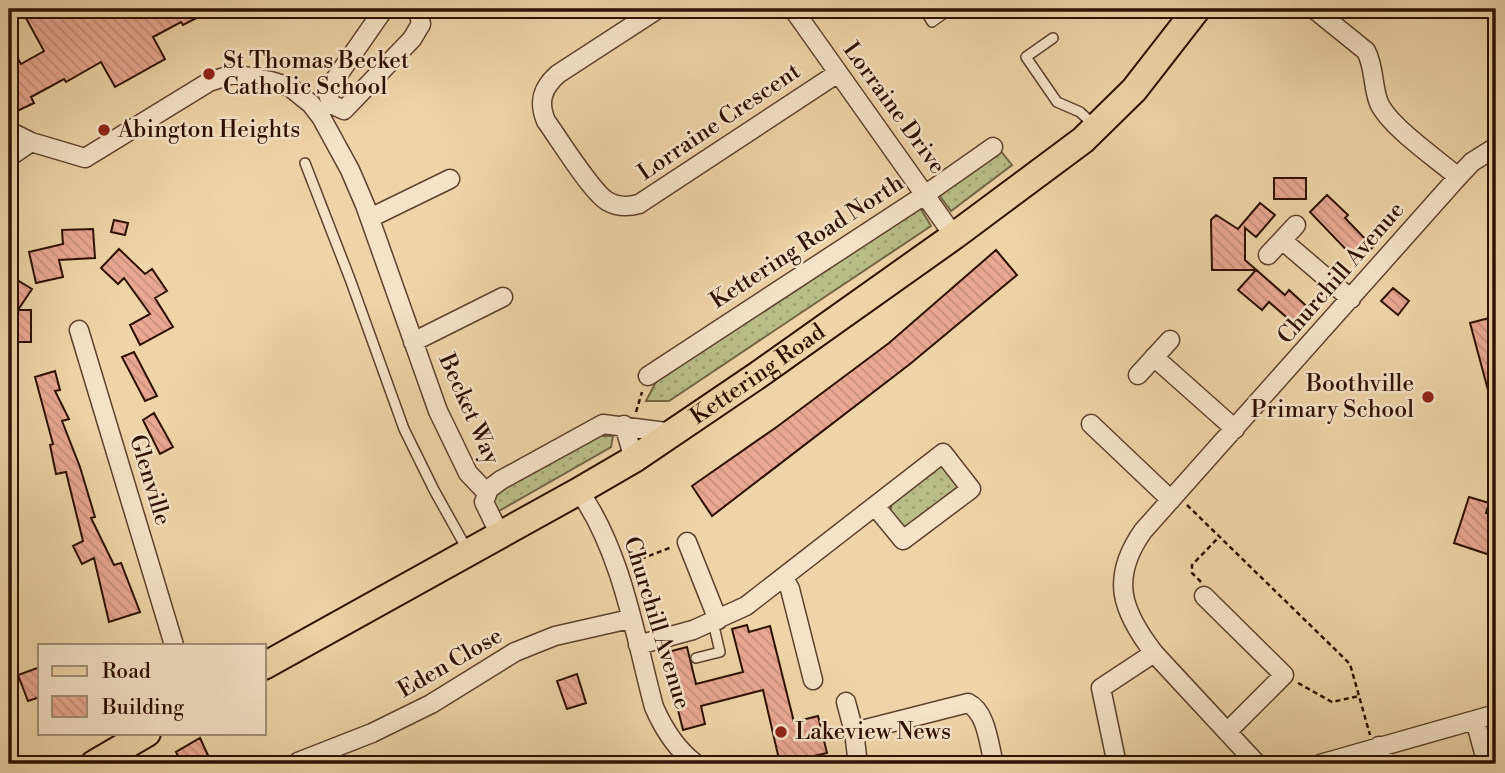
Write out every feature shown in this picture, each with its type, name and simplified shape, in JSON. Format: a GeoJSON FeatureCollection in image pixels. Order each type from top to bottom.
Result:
{"type":"FeatureCollection","features":[{"type":"Feature","properties":{"kind":"main road","name":"Kettering Road"},"geometry":{"type":"LineString","coordinates":[[266,665],[634,459],[954,236],[1052,165],[1097,128],[1134,90],[1197,9]]}},
{"type":"Feature","properties":{"kind":"main road"},"geometry":{"type":"LineString","coordinates":[[94,764],[145,734]]}},
{"type":"Feature","properties":{"kind":"street"},"geometry":{"type":"LineString","coordinates":[[321,108],[327,91],[384,9]]}},
{"type":"Feature","properties":{"kind":"street"},"geometry":{"type":"LineString","coordinates":[[9,131],[31,142],[85,158],[209,82],[233,74],[290,87],[321,108],[344,110],[412,39],[421,24],[418,9]]}},
{"type":"Feature","properties":{"kind":"street","name":"Lorraine Crescent"},"geometry":{"type":"LineString","coordinates":[[658,9],[558,74],[550,81],[541,99],[546,121],[598,193],[616,205],[628,207],[646,200],[838,73]]}},
{"type":"Feature","properties":{"kind":"street","name":"Lorraine Drive"},"geometry":{"type":"LineString","coordinates":[[793,9],[954,236]]}},
{"type":"Feature","properties":{"kind":"street"},"geometry":{"type":"LineString","coordinates":[[1314,9],[1366,51],[1371,60],[1377,96],[1390,119],[1458,177]]}},
{"type":"Feature","properties":{"kind":"street","name":"Becket Way"},"geometry":{"type":"LineString","coordinates":[[321,108],[370,218],[438,411],[472,479],[486,492]]}},
{"type":"Feature","properties":{"kind":"street"},"geometry":{"type":"LineString","coordinates":[[9,157],[31,142]]}},
{"type":"Feature","properties":{"kind":"street","name":"Kettering Road North"},"geometry":{"type":"LineString","coordinates":[[648,376],[926,194],[993,147]]}},
{"type":"Feature","properties":{"kind":"street","name":"Churchill Avenue"},"geometry":{"type":"LineString","coordinates":[[1257,764],[1154,653],[1130,618],[1123,593],[1128,555],[1135,542],[1458,177],[1472,162],[1496,147]]}},
{"type":"Feature","properties":{"kind":"street"},"geometry":{"type":"LineString","coordinates":[[370,218],[450,179]]}},
{"type":"Feature","properties":{"kind":"street"},"geometry":{"type":"LineString","coordinates":[[1268,256],[1296,225]]}},
{"type":"Feature","properties":{"kind":"street"},"geometry":{"type":"LineString","coordinates":[[1282,240],[1351,299]]}},
{"type":"Feature","properties":{"kind":"street","name":"Becket Way"},"geometry":{"type":"LineString","coordinates":[[413,342],[503,297]]}},
{"type":"Feature","properties":{"kind":"street","name":"Glenville"},"geometry":{"type":"LineString","coordinates":[[79,330],[174,644]]}},
{"type":"Feature","properties":{"kind":"street"},"geometry":{"type":"LineString","coordinates":[[1138,375],[1170,340]]}},
{"type":"Feature","properties":{"kind":"street"},"geometry":{"type":"LineString","coordinates":[[1154,357],[1235,429]]}},
{"type":"Feature","properties":{"kind":"street"},"geometry":{"type":"LineString","coordinates":[[500,535],[484,507],[486,492],[501,480],[598,425],[608,423],[674,433]]}},
{"type":"Feature","properties":{"kind":"street"},"geometry":{"type":"LineString","coordinates":[[1091,424],[1174,498]]}},
{"type":"Feature","properties":{"kind":"street"},"geometry":{"type":"LineString","coordinates":[[622,425],[634,459]]}},
{"type":"Feature","properties":{"kind":"street"},"geometry":{"type":"LineString","coordinates":[[638,645],[715,621],[746,606],[943,453],[971,489],[903,540],[875,506]]}},
{"type":"Feature","properties":{"kind":"street","name":"Churchill Avenue"},"geometry":{"type":"LineString","coordinates":[[579,491],[599,522],[616,569],[660,722],[669,738],[696,764]]}},
{"type":"Feature","properties":{"kind":"street"},"geometry":{"type":"LineString","coordinates":[[687,541],[715,621]]}},
{"type":"Feature","properties":{"kind":"street"},"geometry":{"type":"LineString","coordinates":[[784,578],[790,589],[813,680]]}},
{"type":"Feature","properties":{"kind":"street"},"geometry":{"type":"LineString","coordinates":[[1204,596],[1284,675],[1227,732]]}},
{"type":"Feature","properties":{"kind":"street","name":"Eden Close"},"geometry":{"type":"LineString","coordinates":[[298,762],[372,733],[431,704],[516,652],[555,636],[630,619]]}},
{"type":"Feature","properties":{"kind":"street"},"geometry":{"type":"LineString","coordinates":[[1116,760],[1101,688],[1154,653]]}},
{"type":"Feature","properties":{"kind":"street"},"geometry":{"type":"LineString","coordinates":[[846,702],[854,732],[858,764]]}},
{"type":"Feature","properties":{"kind":"street"},"geometry":{"type":"LineString","coordinates":[[854,732],[968,704],[981,715],[993,764]]}},
{"type":"Feature","properties":{"kind":"street"},"geometry":{"type":"LineString","coordinates":[[1320,764],[1496,714]]}},
{"type":"Feature","properties":{"kind":"street"},"geometry":{"type":"LineString","coordinates":[[1475,720],[1487,764]]}},
{"type":"Feature","properties":{"kind":"street"},"geometry":{"type":"LineString","coordinates":[[1376,747],[1387,764]]}},
{"type":"Feature","properties":{"kind":"lane"},"geometry":{"type":"LineString","coordinates":[[924,9],[932,22],[950,9]]}},
{"type":"Feature","properties":{"kind":"lane"},"geometry":{"type":"LineString","coordinates":[[1053,38],[1026,57],[1057,102],[1080,112],[1097,128]]}},
{"type":"Feature","properties":{"kind":"lane"},"geometry":{"type":"LineString","coordinates":[[305,163],[346,267],[404,429],[469,552]]}},
{"type":"Feature","properties":{"kind":"lane"},"geometry":{"type":"LineString","coordinates":[[696,658],[720,652],[715,621]]}},
{"type":"Feature","properties":{"kind":"path"},"geometry":{"type":"LineString","coordinates":[[622,425],[635,416],[648,376]]}},
{"type":"Feature","properties":{"kind":"path"},"geometry":{"type":"LineString","coordinates":[[1174,498],[1220,537],[1350,664],[1376,747]]}},
{"type":"Feature","properties":{"kind":"path"},"geometry":{"type":"LineString","coordinates":[[1204,596],[1204,586],[1192,573],[1192,565],[1220,537]]}},
{"type":"Feature","properties":{"kind":"path"},"geometry":{"type":"LineString","coordinates":[[616,569],[687,541]]}},
{"type":"Feature","properties":{"kind":"path"},"geometry":{"type":"LineString","coordinates":[[1284,675],[1332,702],[1359,696]]}},
{"type":"Feature","properties":{"kind":"green space"},"geometry":{"type":"Polygon","coordinates":[[[1000,150],[1012,165],[951,211],[939,195],[1000,150]]]}},
{"type":"Feature","properties":{"kind":"green space"},"geometry":{"type":"Polygon","coordinates":[[[918,204],[931,226],[669,401],[646,401],[657,380],[918,204]]]}},
{"type":"Feature","properties":{"kind":"green space"},"geometry":{"type":"Polygon","coordinates":[[[600,436],[613,436],[611,447],[499,511],[487,496],[600,436]]]}},
{"type":"Feature","properties":{"kind":"green space"},"geometry":{"type":"Polygon","coordinates":[[[941,466],[951,469],[959,488],[913,529],[903,528],[890,512],[892,502],[941,466]]]}},
{"type":"Feature","properties":{"kind":"building"},"geometry":{"type":"Polygon","coordinates":[[[21,9],[214,9],[153,37],[165,59],[115,87],[101,62],[66,82],[64,79],[31,97],[34,103],[9,115],[9,43],[21,64],[44,51],[21,9]]]}},
{"type":"Feature","properties":{"kind":"building"},"geometry":{"type":"Polygon","coordinates":[[[1274,178],[1306,178],[1306,199],[1274,199],[1274,178]]]}},
{"type":"Feature","properties":{"kind":"building"},"geometry":{"type":"Polygon","coordinates":[[[1327,195],[1348,215],[1345,218],[1373,247],[1358,262],[1310,212],[1327,195]]]}},
{"type":"Feature","properties":{"kind":"building"},"geometry":{"type":"Polygon","coordinates":[[[1260,203],[1275,215],[1256,237],[1245,228],[1245,260],[1285,295],[1289,290],[1313,312],[1299,328],[1269,302],[1262,310],[1238,290],[1256,270],[1212,270],[1211,220],[1216,215],[1238,229],[1260,203]]]}},
{"type":"Feature","properties":{"kind":"building"},"geometry":{"type":"Polygon","coordinates":[[[114,220],[128,223],[125,235],[111,232],[114,220]]]}},
{"type":"Feature","properties":{"kind":"building"},"geometry":{"type":"Polygon","coordinates":[[[93,229],[95,258],[59,260],[63,277],[36,283],[29,252],[63,244],[62,230],[93,229]]]}},
{"type":"Feature","properties":{"kind":"building"},"geometry":{"type":"Polygon","coordinates":[[[119,249],[145,274],[152,269],[167,291],[155,298],[173,327],[140,345],[130,325],[150,314],[124,278],[118,284],[101,268],[119,249]]]}},
{"type":"Feature","properties":{"kind":"building"},"geometry":{"type":"Polygon","coordinates":[[[996,250],[1017,275],[910,364],[712,516],[692,486],[889,343],[996,250]]]}},
{"type":"Feature","properties":{"kind":"building"},"geometry":{"type":"Polygon","coordinates":[[[9,275],[32,289],[18,310],[31,310],[31,342],[10,342],[9,275]]]}},
{"type":"Feature","properties":{"kind":"building"},"geometry":{"type":"Polygon","coordinates":[[[1393,288],[1409,301],[1398,315],[1381,301],[1393,288]]]}},
{"type":"Feature","properties":{"kind":"building","name":"Boothville Primary School"},"geometry":{"type":"Polygon","coordinates":[[[1489,318],[1496,340],[1496,404],[1492,405],[1470,323],[1489,318]]]}},
{"type":"Feature","properties":{"kind":"building"},"geometry":{"type":"Polygon","coordinates":[[[134,352],[157,396],[145,401],[122,357],[134,352]]]}},
{"type":"Feature","properties":{"kind":"building"},"geometry":{"type":"Polygon","coordinates":[[[55,371],[60,390],[55,391],[69,419],[62,421],[95,517],[91,518],[114,565],[121,563],[140,612],[109,622],[94,558],[82,564],[73,546],[83,541],[66,472],[56,474],[50,445],[53,444],[35,377],[55,371]]]}},
{"type":"Feature","properties":{"kind":"building"},"geometry":{"type":"Polygon","coordinates":[[[154,413],[173,447],[160,454],[143,420],[154,413]]]}},
{"type":"Feature","properties":{"kind":"building"},"geometry":{"type":"Polygon","coordinates":[[[1469,497],[1489,503],[1486,513],[1496,516],[1496,557],[1454,543],[1469,497]]]}},
{"type":"Feature","properties":{"kind":"building"},"geometry":{"type":"Polygon","coordinates":[[[747,625],[749,632],[770,626],[794,722],[818,716],[827,753],[788,762],[778,755],[763,690],[701,706],[705,724],[683,730],[664,653],[687,647],[696,684],[743,672],[732,629],[747,625]]]}},
{"type":"Feature","properties":{"kind":"building"},"geometry":{"type":"Polygon","coordinates":[[[38,668],[38,698],[28,701],[18,675],[38,668]]]}},
{"type":"Feature","properties":{"kind":"building"},"geometry":{"type":"Polygon","coordinates":[[[577,674],[586,703],[567,709],[557,681],[577,674]]]}},
{"type":"Feature","properties":{"kind":"building"},"geometry":{"type":"Polygon","coordinates":[[[200,738],[212,764],[182,764],[176,752],[200,738]]]}},
{"type":"Feature","properties":{"kind":"place","name":"St Thomas Becket Catholic School"},"geometry":{"type":"Point","coordinates":[209,74]}},
{"type":"Feature","properties":{"kind":"place","name":"Abington Heights"},"geometry":{"type":"Point","coordinates":[104,130]}},
{"type":"Feature","properties":{"kind":"place","name":"Boothville Primary School"},"geometry":{"type":"Point","coordinates":[1428,397]}},
{"type":"Feature","properties":{"kind":"place","name":"Lakeview News"},"geometry":{"type":"Point","coordinates":[781,732]}}]}
